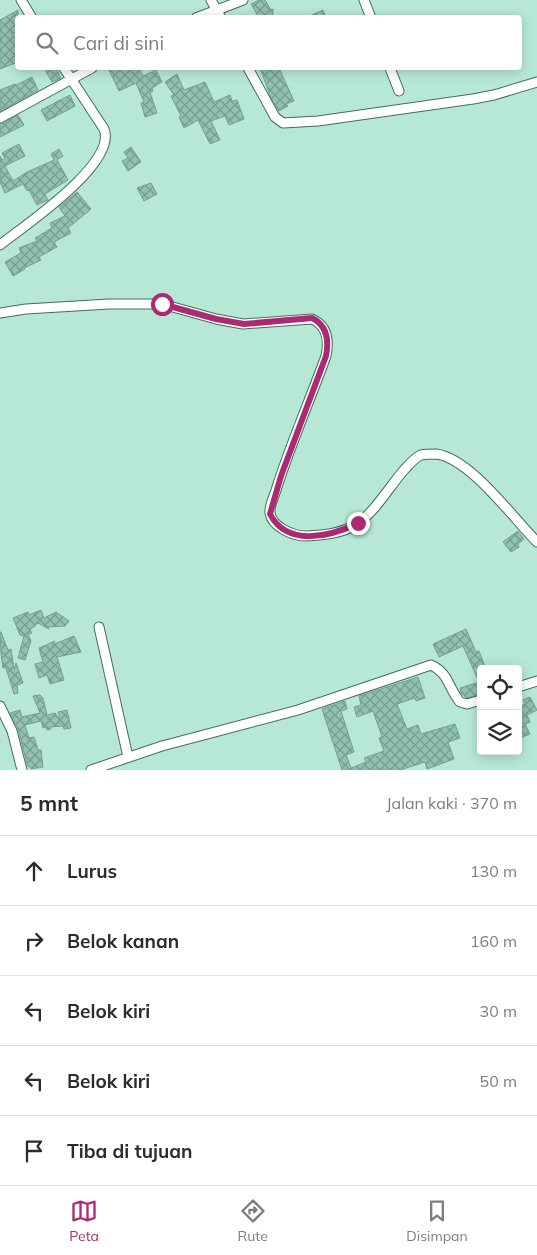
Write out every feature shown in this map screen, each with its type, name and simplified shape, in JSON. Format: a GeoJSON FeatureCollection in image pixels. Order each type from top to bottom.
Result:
{"type":"FeatureCollection","features":[{"type":"Feature","properties":{"kind":"street"},"geometry":{"type":"LineString","coordinates":[[21,0],[30,15]]}},
{"type":"Feature","properties":{"kind":"street"},"geometry":{"type":"LineString","coordinates":[[211,0],[219,15]]}},
{"type":"Feature","properties":{"kind":"street"},"geometry":{"type":"LineString","coordinates":[[203,15],[243,0]]}},
{"type":"Feature","properties":{"kind":"street"},"geometry":{"type":"LineString","coordinates":[[364,0],[370,15]]}},
{"type":"Feature","properties":{"kind":"street"},"geometry":{"type":"LineString","coordinates":[[0,245],[74,186],[88,172],[102,152],[105,141],[104,129],[65,70]]}},
{"type":"Feature","properties":{"kind":"street"},"geometry":{"type":"LineString","coordinates":[[0,118],[88,70]]}},
{"type":"Feature","properties":{"kind":"street"},"geometry":{"type":"LineString","coordinates":[[249,70],[275,117],[287,123],[318,121],[474,99],[537,82]]}},
{"type":"Feature","properties":{"kind":"street"},"geometry":{"type":"LineString","coordinates":[[391,70],[399,91]]}},
{"type":"Feature","properties":{"kind":"street"},"geometry":{"type":"LineString","coordinates":[[0,313],[109,304],[162,304],[216,319],[244,324],[312,318],[320,324],[327,336],[326,356],[281,476],[270,514],[274,522],[298,536],[323,535],[344,530],[358,523],[363,518],[414,460],[427,454],[438,454],[446,456],[477,477],[537,542]]}},
{"type":"Feature","properties":{"kind":"street"},"geometry":{"type":"LineString","coordinates":[[99,626],[128,757]]}},
{"type":"Feature","properties":{"kind":"street"},"geometry":{"type":"LineString","coordinates":[[91,770],[162,746],[298,710],[432,665],[443,671],[451,689],[460,702],[467,704],[477,701]]}},
{"type":"Feature","properties":{"kind":"street"},"geometry":{"type":"LineString","coordinates":[[522,686],[537,681]]}},
{"type":"Feature","properties":{"kind":"street"},"geometry":{"type":"LineString","coordinates":[[0,706],[12,731],[22,770]]}},
{"type":"Feature","properties":{"kind":"building"},"geometry":{"type":"Polygon","coordinates":[[[259,0],[265,0],[271,10],[273,9],[273,15],[257,15],[251,4],[259,0]]]}},
{"type":"Feature","properties":{"kind":"building"},"geometry":{"type":"Polygon","coordinates":[[[18,10],[18,15],[15,15],[15,33],[13,34],[15,38],[15,63],[0,69],[0,20],[18,10]]]}},
{"type":"Feature","properties":{"kind":"building"},"geometry":{"type":"Polygon","coordinates":[[[323,10],[325,15],[312,15],[323,10]]]}},
{"type":"Feature","properties":{"kind":"building"},"geometry":{"type":"Polygon","coordinates":[[[45,70],[57,70],[61,78],[52,82],[45,70]]]}},
{"type":"Feature","properties":{"kind":"building"},"geometry":{"type":"Polygon","coordinates":[[[109,70],[140,70],[143,76],[156,70],[162,82],[152,88],[153,91],[150,92],[157,113],[145,117],[141,103],[144,102],[136,83],[119,91],[109,70]]]}},
{"type":"Feature","properties":{"kind":"building"},"geometry":{"type":"Polygon","coordinates":[[[261,70],[280,70],[294,101],[286,104],[288,106],[279,111],[271,98],[261,70]]]}},
{"type":"Feature","properties":{"kind":"building"},"geometry":{"type":"Polygon","coordinates":[[[177,74],[184,90],[205,82],[214,102],[230,95],[232,101],[237,100],[244,119],[229,125],[225,116],[211,121],[220,140],[210,144],[198,120],[184,128],[179,117],[181,116],[171,96],[174,95],[165,82],[177,74]]]}},
{"type":"Feature","properties":{"kind":"building"},"geometry":{"type":"Polygon","coordinates":[[[32,77],[38,90],[0,111],[0,90],[32,77]]]}},
{"type":"Feature","properties":{"kind":"building"},"geometry":{"type":"Polygon","coordinates":[[[70,95],[75,106],[47,121],[41,110],[70,95]]]}},
{"type":"Feature","properties":{"kind":"building"},"geometry":{"type":"Polygon","coordinates":[[[18,115],[24,125],[0,137],[0,124],[18,115]]]}},
{"type":"Feature","properties":{"kind":"building"},"geometry":{"type":"Polygon","coordinates":[[[19,144],[25,156],[5,166],[13,181],[27,172],[54,160],[51,154],[59,149],[63,156],[57,160],[68,180],[45,194],[48,200],[37,205],[29,190],[27,191],[23,184],[5,193],[0,182],[0,156],[2,160],[5,158],[2,153],[19,144]]]}},
{"type":"Feature","properties":{"kind":"building"},"geometry":{"type":"Polygon","coordinates":[[[131,147],[141,162],[128,171],[122,161],[128,158],[124,152],[131,147]]]}},
{"type":"Feature","properties":{"kind":"building"},"geometry":{"type":"Polygon","coordinates":[[[151,183],[157,194],[144,201],[137,188],[151,183]]]}},
{"type":"Feature","properties":{"kind":"building"},"geometry":{"type":"Polygon","coordinates":[[[77,192],[91,209],[68,228],[71,233],[54,242],[57,247],[39,257],[41,260],[13,276],[5,262],[21,253],[19,248],[37,241],[35,238],[52,228],[50,223],[65,216],[59,207],[77,192]]]}},
{"type":"Feature","properties":{"kind":"building"},"geometry":{"type":"Polygon","coordinates":[[[518,531],[524,539],[518,544],[519,547],[511,552],[503,542],[518,531]]]}},
{"type":"Feature","properties":{"kind":"building"},"geometry":{"type":"Polygon","coordinates":[[[41,610],[44,618],[56,612],[69,621],[65,626],[48,627],[49,629],[38,623],[30,630],[32,633],[28,634],[31,641],[25,660],[18,658],[24,636],[20,635],[13,618],[28,612],[29,615],[41,610]]]}},
{"type":"Feature","properties":{"kind":"building"},"geometry":{"type":"Polygon","coordinates":[[[466,629],[476,652],[479,651],[484,665],[477,665],[477,678],[463,646],[439,657],[433,644],[466,629]]]}},
{"type":"Feature","properties":{"kind":"building"},"geometry":{"type":"Polygon","coordinates":[[[0,632],[8,650],[11,649],[14,669],[16,663],[23,683],[17,685],[18,693],[14,694],[6,668],[3,668],[0,632]]]}},
{"type":"Feature","properties":{"kind":"building"},"geometry":{"type":"Polygon","coordinates":[[[74,636],[81,652],[57,657],[64,680],[50,684],[47,675],[39,678],[35,664],[43,662],[39,648],[74,636]]]}},
{"type":"Feature","properties":{"kind":"building"},"geometry":{"type":"Polygon","coordinates":[[[418,677],[425,698],[416,701],[415,698],[397,704],[407,729],[418,725],[421,734],[455,724],[460,738],[448,742],[454,759],[427,769],[425,762],[400,770],[342,770],[322,709],[345,701],[347,709],[341,711],[354,752],[346,755],[351,768],[366,762],[364,758],[384,751],[379,738],[382,737],[373,711],[357,717],[354,707],[361,705],[359,696],[418,677]]]}},
{"type":"Feature","properties":{"kind":"building"},"geometry":{"type":"Polygon","coordinates":[[[477,683],[477,695],[467,698],[461,693],[460,688],[477,683]]]}},
{"type":"Feature","properties":{"kind":"building"},"geometry":{"type":"Polygon","coordinates":[[[40,695],[43,698],[47,715],[55,713],[60,720],[58,712],[67,710],[71,728],[64,729],[63,726],[50,727],[51,729],[47,730],[46,727],[43,728],[41,721],[25,725],[29,738],[34,737],[38,750],[41,750],[43,767],[31,769],[28,767],[18,729],[10,713],[20,710],[22,717],[40,713],[33,696],[40,695]]]}},
{"type":"Feature","properties":{"kind":"building"},"geometry":{"type":"Polygon","coordinates":[[[530,697],[537,710],[527,715],[530,722],[525,724],[530,734],[522,737],[522,705],[525,704],[523,700],[530,697]]]}},
{"type":"Feature","properties":{"kind":"route"},"geometry":{"type":"LineString","coordinates":[[162,304],[216,319],[244,324],[312,318],[320,324],[327,336],[328,347],[326,356],[281,476],[270,514],[274,522],[298,536],[323,535],[344,530],[358,523]]}}]}
